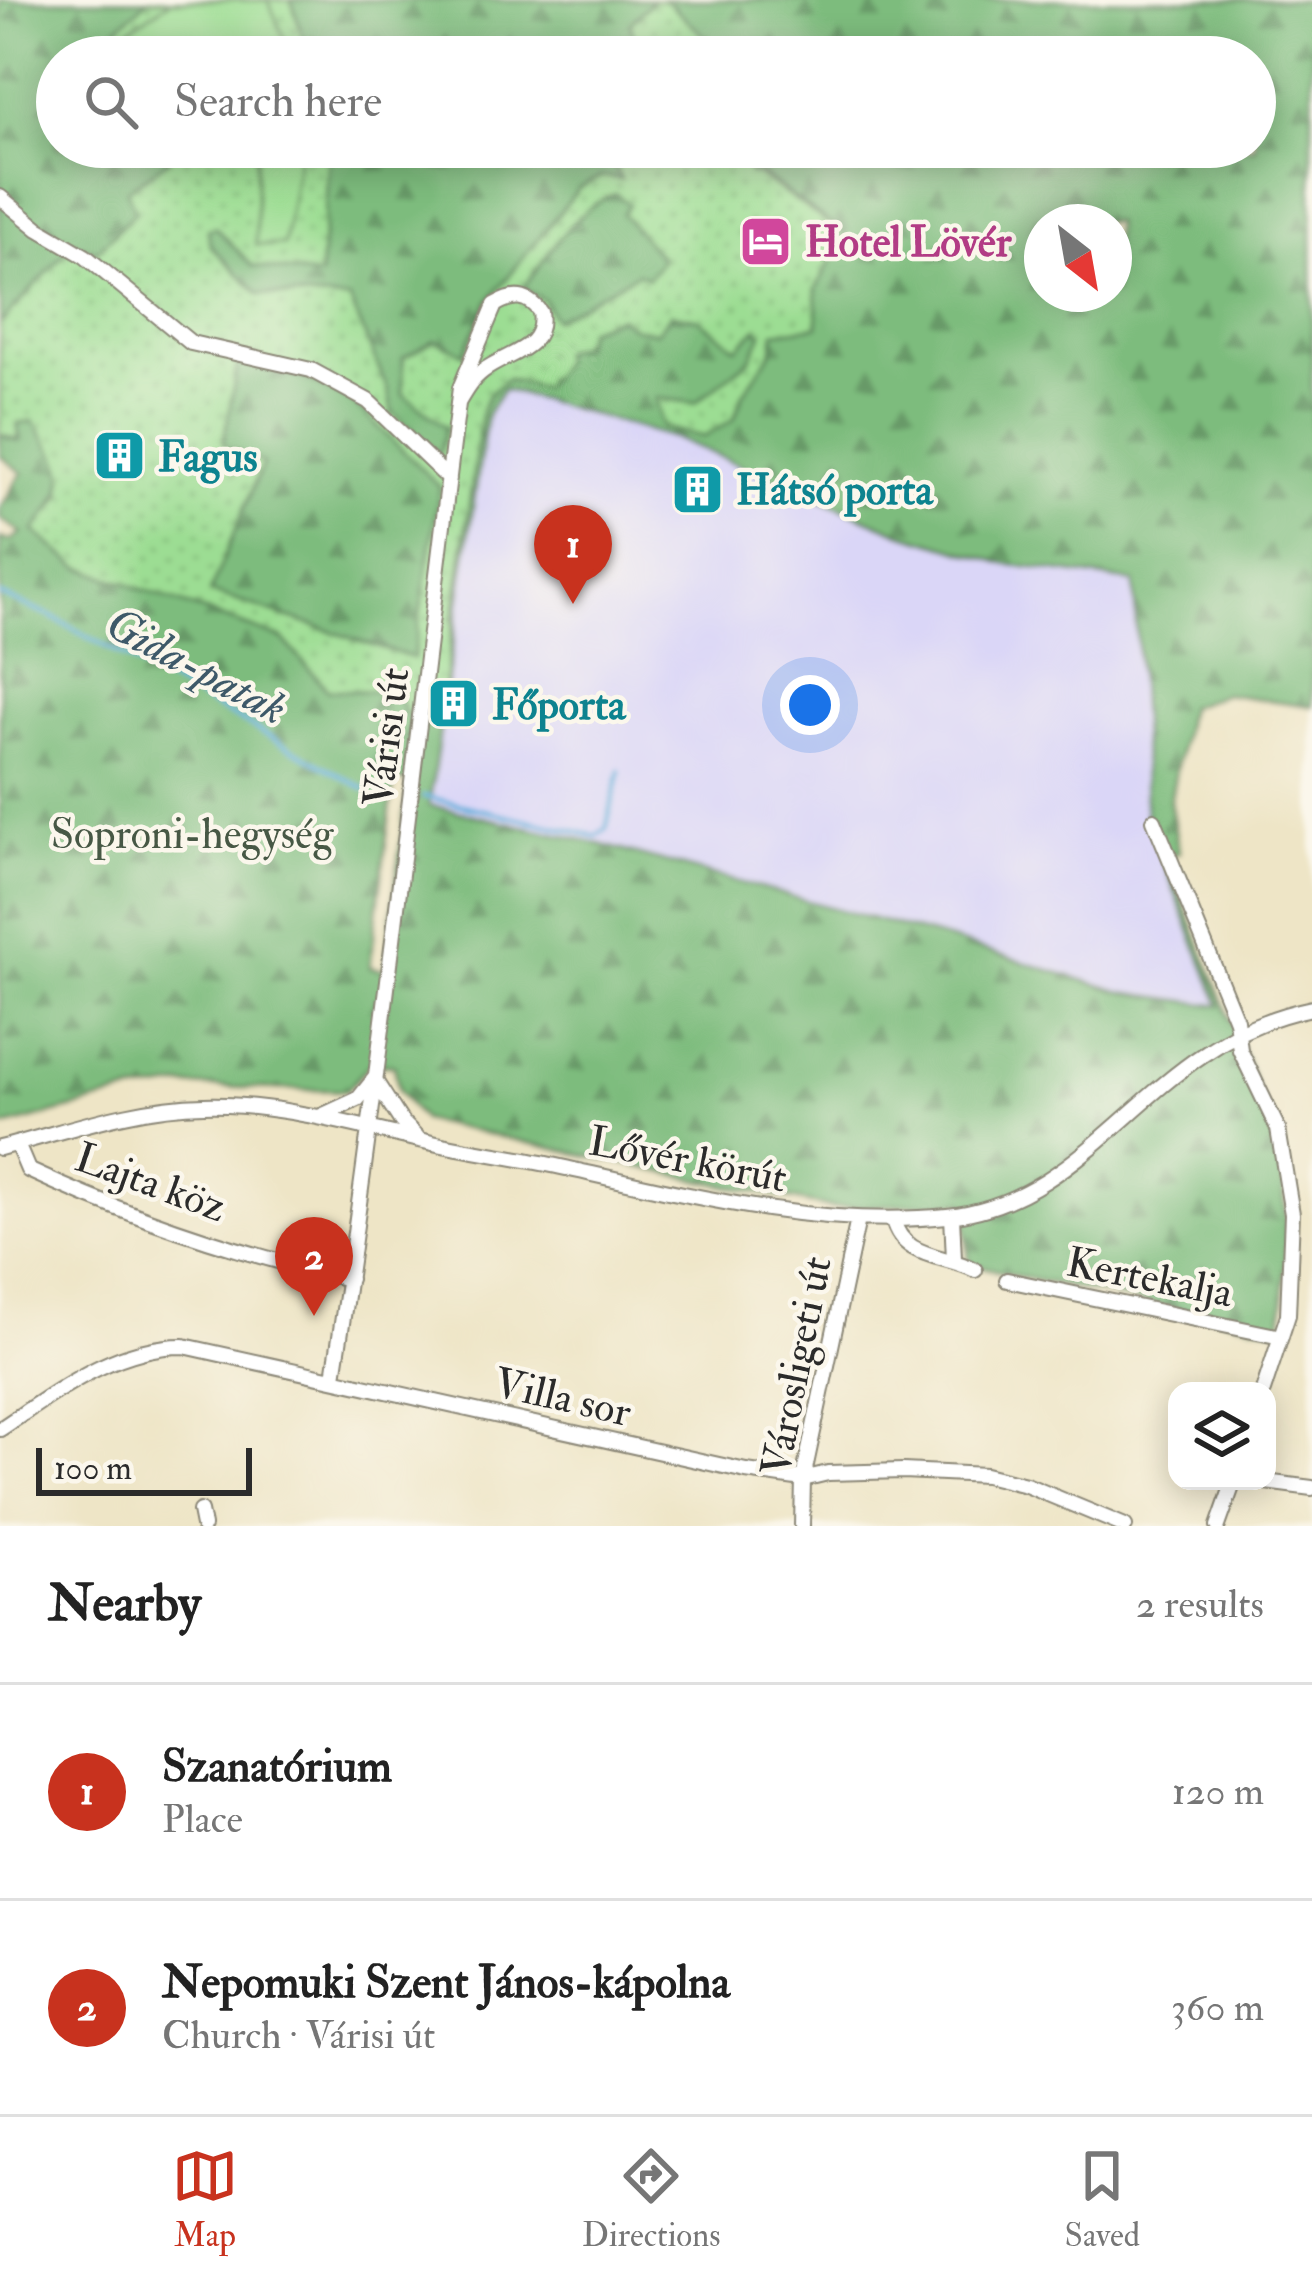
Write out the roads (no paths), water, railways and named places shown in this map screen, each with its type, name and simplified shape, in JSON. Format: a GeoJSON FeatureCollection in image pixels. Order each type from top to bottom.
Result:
{"type":"FeatureCollection","features":[{"type":"Feature","properties":{"kind":"street"},"geometry":{"type":"LineString","coordinates":[[0,197],[29,222],[85,256],[191,343],[310,370],[368,401],[449,479]]}},
{"type":"Feature","properties":{"kind":"street","name":"Várisi út"},"geometry":{"type":"LineString","coordinates":[[334,1377],[458,403],[471,355],[495,305],[515,296],[527,298],[541,321],[534,341],[481,372],[458,403]]}},
{"type":"Feature","properties":{"kind":"street"},"geometry":{"type":"LineString","coordinates":[[1154,820],[1237,1026],[1240,1050],[1273,1116],[1287,1173],[1292,1276],[1281,1336],[1266,1382]]}},
{"type":"Feature","properties":{"kind":"street","name":"Lővér körút"},"geometry":{"type":"LineString","coordinates":[[0,1148],[128,1113],[202,1105],[253,1107],[657,1188],[858,1219],[952,1216],[1022,1196],[1058,1175],[1237,1026],[1312,1007]]}},
{"type":"Feature","properties":{"kind":"street"},"geometry":{"type":"LineString","coordinates":[[318,1117],[358,1099],[374,1079],[401,1121],[421,1141]]}},
{"type":"Feature","properties":{"kind":"street","name":"Lajta köz"},"geometry":{"type":"LineString","coordinates":[[17,1144],[28,1169],[82,1195],[296,1267],[349,1279]]}},
{"type":"Feature","properties":{"kind":"street"},"geometry":{"type":"LineString","coordinates":[[952,1216],[954,1259]]}},
{"type":"Feature","properties":{"kind":"street","name":"Városligeti út"},"geometry":{"type":"LineString","coordinates":[[802,1526],[803,1479],[858,1219]]}},
{"type":"Feature","properties":{"kind":"street"},"geometry":{"type":"LineString","coordinates":[[893,1220],[897,1237],[907,1246],[975,1270]]}},
{"type":"Feature","properties":{"kind":"street","name":"Kertekalja"},"geometry":{"type":"LineString","coordinates":[[1007,1280],[1281,1336]]}},
{"type":"Feature","properties":{"kind":"street","name":"Villa sor"},"geometry":{"type":"LineString","coordinates":[[0,1429],[112,1361],[161,1346],[205,1350],[334,1377],[746,1472],[803,1479],[903,1471],[985,1475],[1026,1485],[1125,1526]]}},
{"type":"Feature","properties":{"kind":"street"},"geometry":{"type":"LineString","coordinates":[[1276,1483],[1312,1488]]}},
{"type":"Feature","properties":{"kind":"street"},"geometry":{"type":"LineString","coordinates":[[1218,1526],[1231,1490]]}},
{"type":"Feature","properties":{"kind":"waterway","name":"Gida-patak"},"geometry":{"type":"LineString","coordinates":[[0,595],[52,617],[365,789]]}},
{"type":"Feature","properties":{"kind":"waterway","name":"Gida-patak"},"geometry":{"type":"LineString","coordinates":[[423,796],[596,836],[606,829],[620,771]]}},
{"type":"Feature","properties":{"kind":"place","name":"Hotel Lövér"},"geometry":{"type":"Point","coordinates":[766,241]}},
{"type":"Feature","properties":{"kind":"place","name":"Fagus"},"geometry":{"type":"Point","coordinates":[119,456]}},
{"type":"Feature","properties":{"kind":"place","name":"Hátsó porta"},"geometry":{"type":"Point","coordinates":[697,489]}},
{"type":"Feature","properties":{"kind":"place","name":"Szanatórium"},"geometry":{"type":"Point","coordinates":[573,604]}},
{"type":"Feature","properties":{"kind":"place","name":"Főporta"},"geometry":{"type":"Point","coordinates":[453,704]}},
{"type":"Feature","properties":{"kind":"place","name":"Nepomuki Szent János-kápolna"},"geometry":{"type":"Point","coordinates":[314,1316]}},
{"type":"Feature","properties":{"kind":"park label","name":"Soproni-hegység"},"geometry":{"type":"Point","coordinates":[192,833]}}]}
